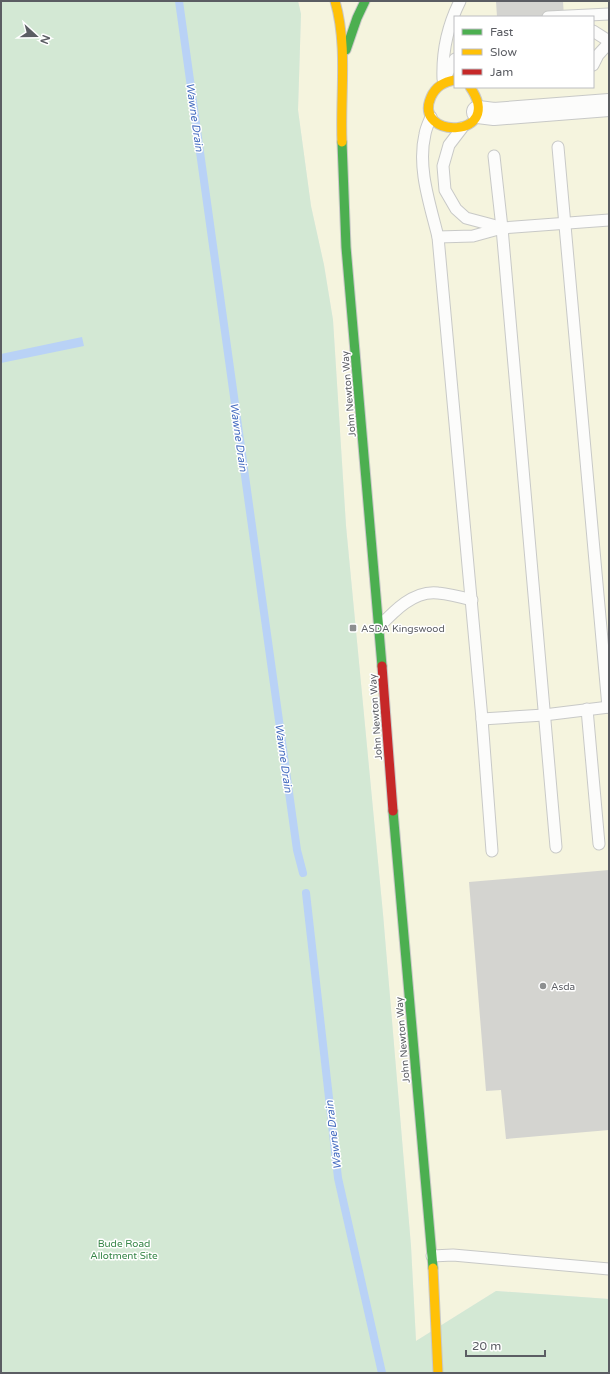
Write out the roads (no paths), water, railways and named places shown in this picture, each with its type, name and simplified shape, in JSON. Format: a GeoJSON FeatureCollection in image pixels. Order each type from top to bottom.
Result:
{"type":"FeatureCollection","features":[{"type":"Feature","properties":{"kind":"street","name":"John Newton Way"},"geometry":{"type":"LineString","coordinates":[[334,1],[340,18],[342,60],[341,122],[346,247],[379,628],[398,874],[432,1256],[438,1373]]}},
{"type":"Feature","properties":{"kind":"street","name":"John Newton Way"},"geometry":{"type":"LineString","coordinates":[[342,60],[357,18],[365,1]]}},
{"type":"Feature","properties":{"kind":"street"},"geometry":{"type":"LineString","coordinates":[[454,80],[442,82],[433,90],[429,100],[431,117],[438,124],[454,130],[462,128],[473,122],[478,112],[478,99],[475,92],[471,88]]}},
{"type":"Feature","properties":{"kind":"street"},"geometry":{"type":"LineString","coordinates":[[478,112],[494,114],[609,105]]}},
{"type":"Feature","properties":{"kind":"lane"},"geometry":{"type":"LineString","coordinates":[[442,82],[442,62],[452,16],[460,1]]}},
{"type":"Feature","properties":{"kind":"lane"},"geometry":{"type":"LineString","coordinates":[[570,16],[609,14]]}},
{"type":"Feature","properties":{"kind":"lane"},"geometry":{"type":"LineString","coordinates":[[594,24],[609,14]]}},
{"type":"Feature","properties":{"kind":"lane"},"geometry":{"type":"LineString","coordinates":[[594,33],[609,42]]}},
{"type":"Feature","properties":{"kind":"lane"},"geometry":{"type":"LineString","coordinates":[[594,43],[609,42]]}},
{"type":"Feature","properties":{"kind":"lane"},"geometry":{"type":"LineString","coordinates":[[594,63],[598,55],[609,42]]}},
{"type":"Feature","properties":{"kind":"lane"},"geometry":{"type":"LineString","coordinates":[[442,82],[454,61]]}},
{"type":"Feature","properties":{"kind":"lane"},"geometry":{"type":"LineString","coordinates":[[442,82],[454,69]]}},
{"type":"Feature","properties":{"kind":"lane"},"geometry":{"type":"LineString","coordinates":[[442,82],[454,76]]}},
{"type":"Feature","properties":{"kind":"lane"},"geometry":{"type":"LineString","coordinates":[[431,117],[425,134],[422,160],[426,187],[438,237],[472,600],[492,850]]}},
{"type":"Feature","properties":{"kind":"lane"},"geometry":{"type":"LineString","coordinates":[[462,128],[449,145],[443,166],[445,190],[456,208],[466,218],[502,228]]}},
{"type":"Feature","properties":{"kind":"lane"},"geometry":{"type":"LineString","coordinates":[[482,719],[544,715],[608,707],[558,147]]}},
{"type":"Feature","properties":{"kind":"lane"},"geometry":{"type":"LineString","coordinates":[[494,156],[502,228],[556,847]]}},
{"type":"Feature","properties":{"kind":"lane"},"geometry":{"type":"LineString","coordinates":[[438,237],[473,236],[502,228],[609,220]]}},
{"type":"Feature","properties":{"kind":"lane"},"geometry":{"type":"LineString","coordinates":[[379,628],[397,608],[420,595],[437,592],[472,600]]}},
{"type":"Feature","properties":{"kind":"lane"},"geometry":{"type":"LineString","coordinates":[[587,709],[600,844]]}},
{"type":"Feature","properties":{"kind":"lane"},"geometry":{"type":"LineString","coordinates":[[432,1256],[453,1255],[609,1269]]}},
{"type":"Feature","properties":{"kind":"water"},"geometry":{"type":"Polygon","coordinates":[[[82,337],[84,346],[1,363],[1,354],[82,337]]]}},
{"type":"Feature","properties":{"kind":"waterway","name":"Wawne Drain"},"geometry":{"type":"LineString","coordinates":[[179,1],[297,850],[303,873]]}},
{"type":"Feature","properties":{"kind":"waterway","name":"Wawne Drain"},"geometry":{"type":"LineString","coordinates":[[306,893],[338,1178],[382,1373]]}},
{"type":"Feature","properties":{"kind":"place","name":"ASDA Kingswood"},"geometry":{"type":"Point","coordinates":[353,628]}},
{"type":"Feature","properties":{"kind":"place","name":"Asda"},"geometry":{"type":"Point","coordinates":[543,986]}},
{"type":"Feature","properties":{"kind":"park label","name":"Bude Road Allotment Site"},"geometry":{"type":"Point","coordinates":[124,1248]}}]}
